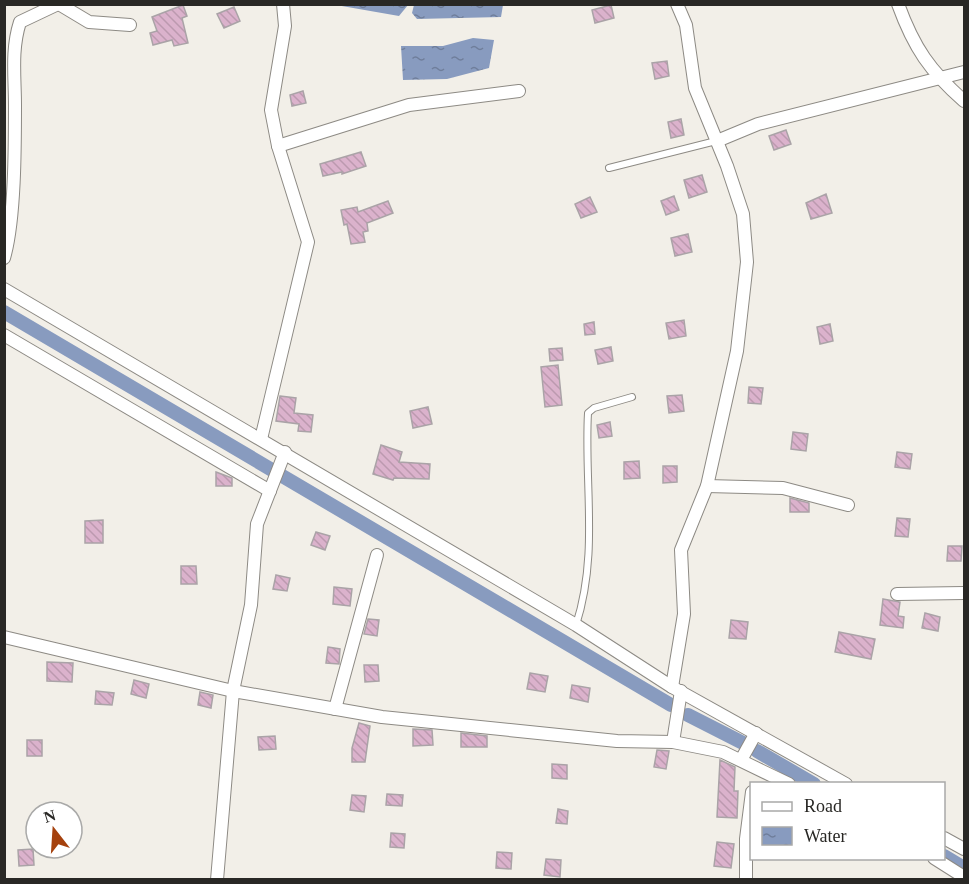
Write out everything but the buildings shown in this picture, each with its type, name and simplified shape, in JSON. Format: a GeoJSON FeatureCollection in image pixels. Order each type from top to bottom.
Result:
{"type":"FeatureCollection","features":[{"type":"Feature","properties":{"kind":"street"},"geometry":{"type":"LineString","coordinates":[[4,258],[11,206],[15,117],[14,42],[20,22],[58,4],[89,22],[130,25]]}},
{"type":"Feature","properties":{"kind":"street"},"geometry":{"type":"LineString","coordinates":[[261,439],[308,242],[278,146],[271,110],[285,26],[283,4]]}},
{"type":"Feature","properties":{"kind":"street"},"geometry":{"type":"LineString","coordinates":[[673,742],[684,614],[681,550],[707,486],[737,351],[747,262],[743,214],[695,88],[686,25],[677,4]]}},
{"type":"Feature","properties":{"kind":"street"},"geometry":{"type":"LineString","coordinates":[[898,4],[920,54],[937,78],[964,101]]}},
{"type":"Feature","properties":{"kind":"street"},"geometry":{"type":"LineString","coordinates":[[717,141],[758,124],[964,72]]}},
{"type":"Feature","properties":{"kind":"street"},"geometry":{"type":"LineString","coordinates":[[278,146],[409,105],[519,92]]}},
{"type":"Feature","properties":{"kind":"street"},"geometry":{"type":"LineString","coordinates":[[4,289],[576,625],[676,689],[844,782]]}},
{"type":"Feature","properties":{"kind":"street"},"geometry":{"type":"LineString","coordinates":[[4,335],[270,491]]}},
{"type":"Feature","properties":{"kind":"street"},"geometry":{"type":"LineString","coordinates":[[217,879],[233,691],[251,605],[257,524],[285,452]]}},
{"type":"Feature","properties":{"kind":"street"},"geometry":{"type":"LineString","coordinates":[[707,486],[783,488],[848,505]]}},
{"type":"Feature","properties":{"kind":"street"},"geometry":{"type":"LineString","coordinates":[[335,709],[377,555]]}},
{"type":"Feature","properties":{"kind":"street"},"geometry":{"type":"LineString","coordinates":[[897,594],[964,593]]}},
{"type":"Feature","properties":{"kind":"street"},"geometry":{"type":"LineString","coordinates":[[4,637],[233,691],[382,717],[617,741],[673,742],[723,752],[787,782]]}},
{"type":"Feature","properties":{"kind":"street"},"geometry":{"type":"LineString","coordinates":[[741,760],[756,733]]}},
{"type":"Feature","properties":{"kind":"street"},"geometry":{"type":"LineString","coordinates":[[752,782],[754,766]]}},
{"type":"Feature","properties":{"kind":"street"},"geometry":{"type":"LineString","coordinates":[[746,879],[746,839],[750,808]]}},
{"type":"Feature","properties":{"kind":"street"},"geometry":{"type":"LineString","coordinates":[[945,839],[964,849]]}},
{"type":"Feature","properties":{"kind":"street"},"geometry":{"type":"LineString","coordinates":[[937,860],[964,877]]}},
{"type":"Feature","properties":{"kind":"lane"},"geometry":{"type":"LineString","coordinates":[[609,168],[717,141]]}},
{"type":"Feature","properties":{"kind":"lane"},"geometry":{"type":"LineString","coordinates":[[576,625],[583,604],[589,552],[588,412],[594,408],[632,397]]}},
{"type":"Feature","properties":{"kind":"water"},"geometry":{"type":"Polygon","coordinates":[[[414,4],[503,5],[501,17],[417,19],[412,13],[414,4]]]}},
{"type":"Feature","properties":{"kind":"water"},"geometry":{"type":"Polygon","coordinates":[[[336,5],[408,5],[399,16],[336,5]]]}},
{"type":"Feature","properties":{"kind":"water"},"geometry":{"type":"Polygon","coordinates":[[[473,38],[494,40],[489,68],[447,79],[403,80],[401,46],[443,46],[473,38]]]}},
{"type":"Feature","properties":{"kind":"waterway"},"geometry":{"type":"LineString","coordinates":[[4,312],[671,705]]}},
{"type":"Feature","properties":{"kind":"waterway"},"geometry":{"type":"LineString","coordinates":[[688,715],[743,743]]}},
{"type":"Feature","properties":{"kind":"waterway"},"geometry":{"type":"LineString","coordinates":[[757,751],[811,782]]}},
{"type":"Feature","properties":{"kind":"waterway"},"geometry":{"type":"LineString","coordinates":[[945,857],[964,868]]}}]}
